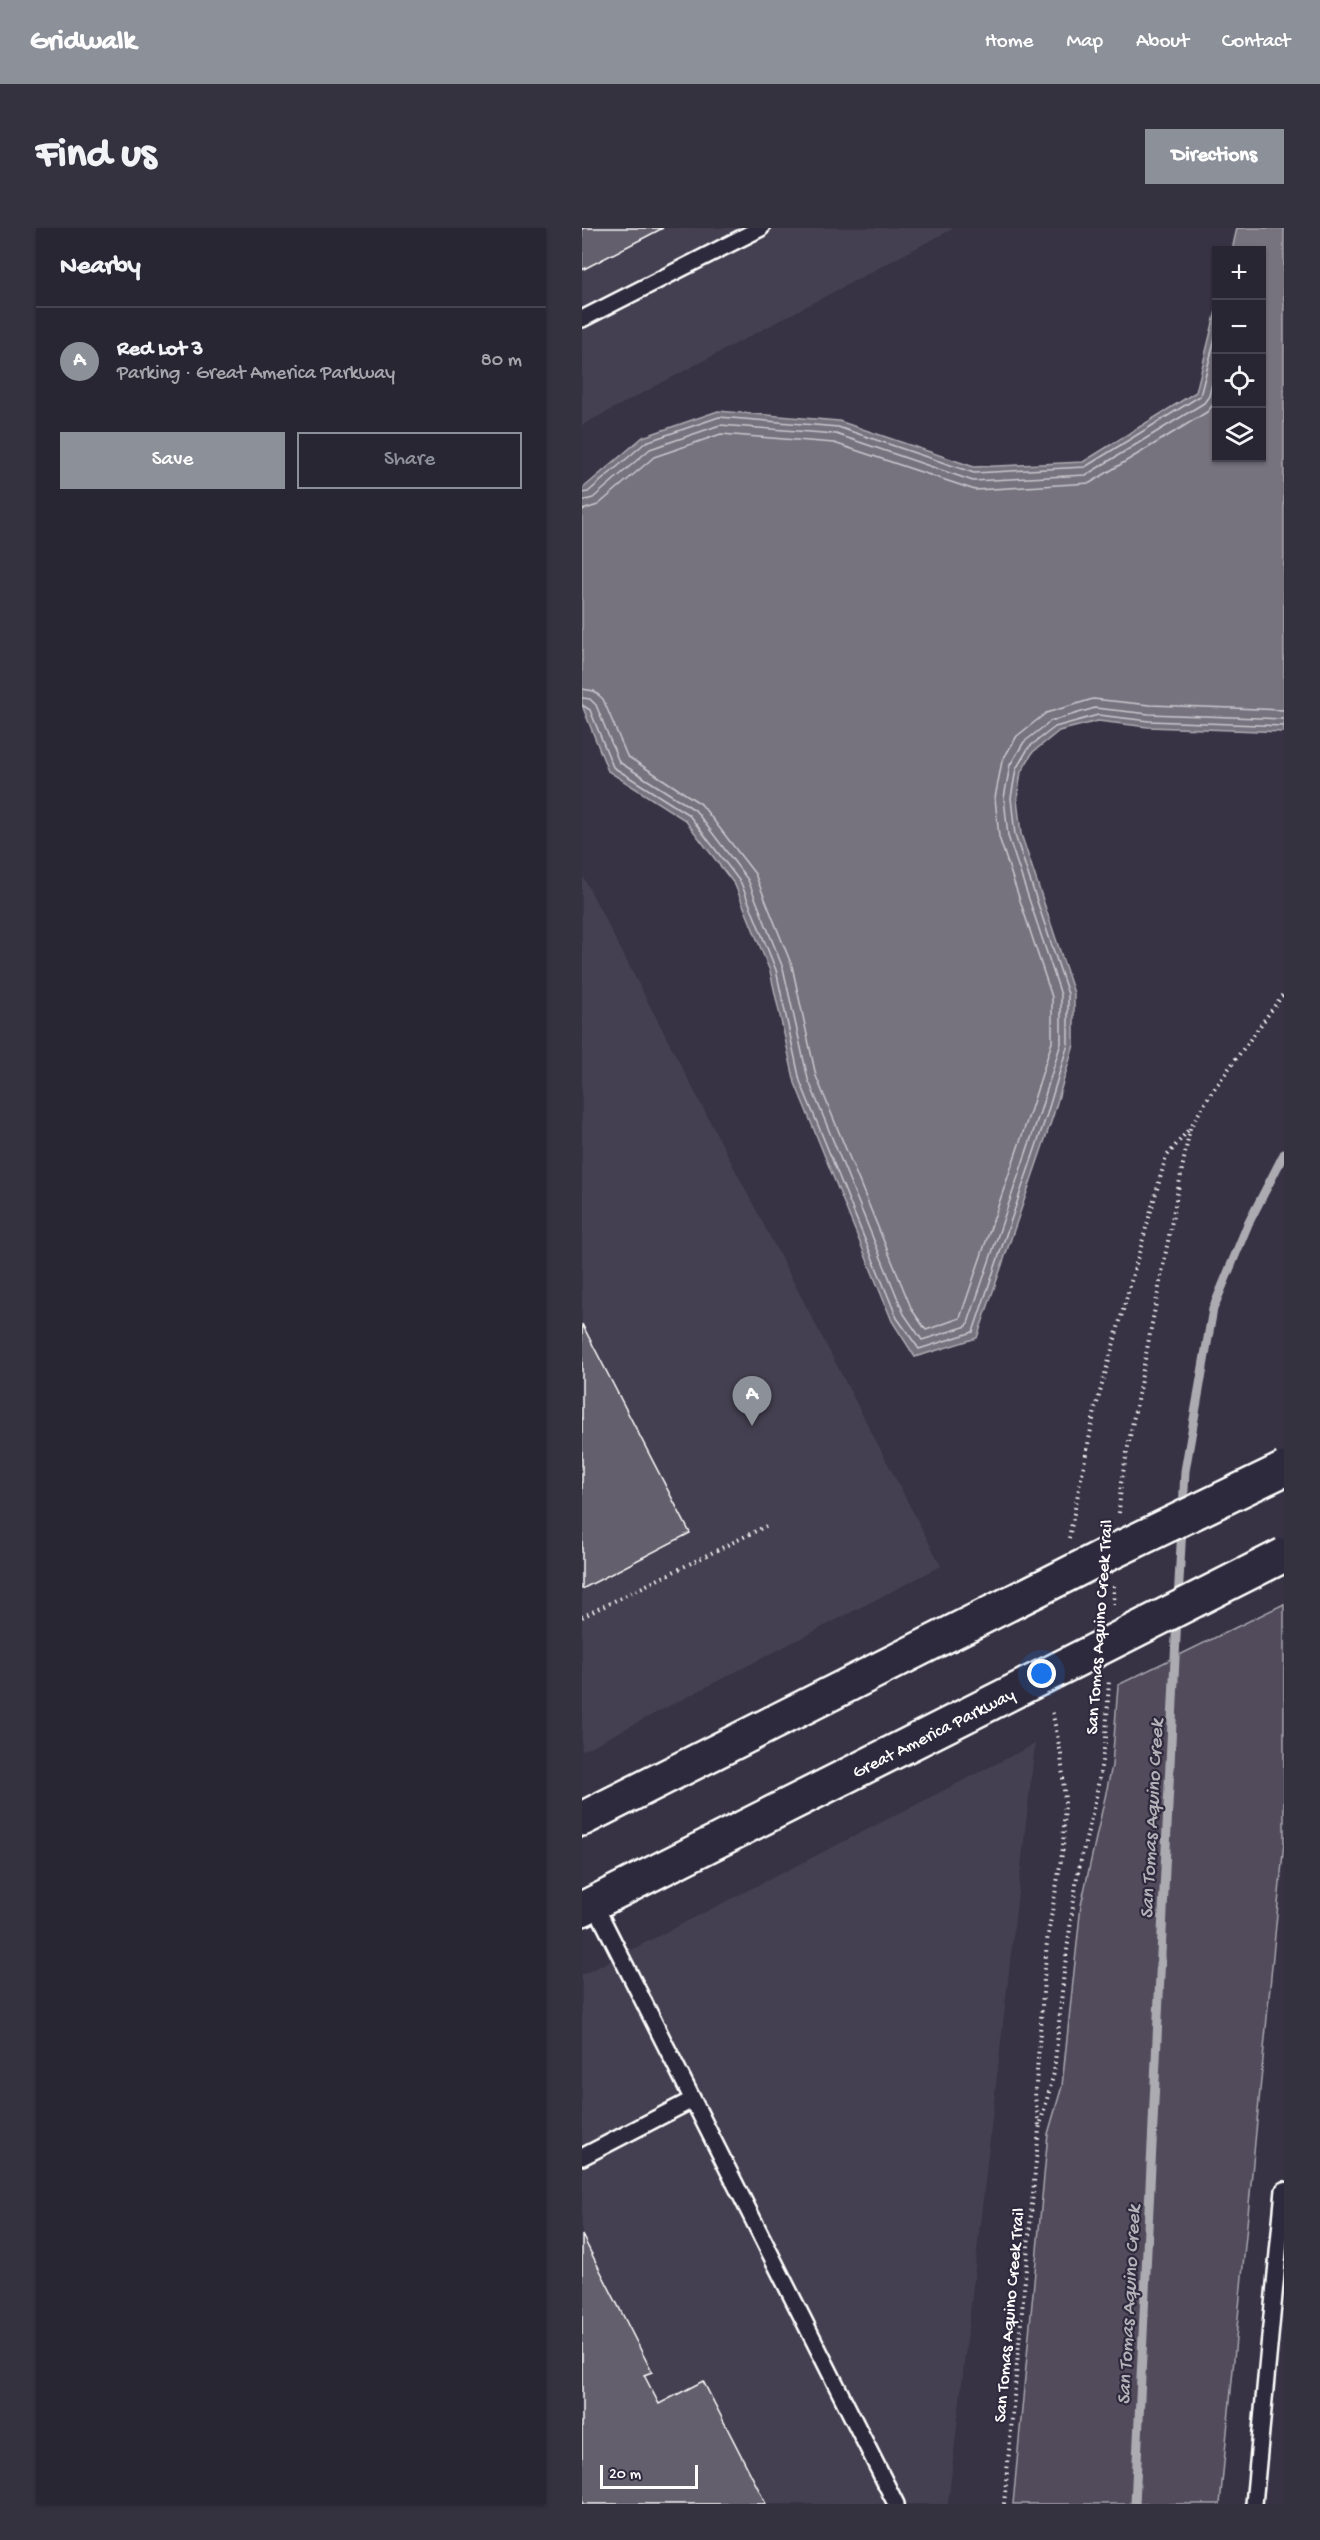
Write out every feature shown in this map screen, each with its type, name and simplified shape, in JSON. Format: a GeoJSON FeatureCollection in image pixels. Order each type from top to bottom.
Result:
{"type":"FeatureCollection","features":[{"type":"Feature","properties":{"kind":"main road"},"geometry":{"type":"LineString","coordinates":[[582,1819],[1062,1577],[1108,1566],[1284,1468]]}},
{"type":"Feature","properties":{"kind":"main road","name":"Great America Parkway"},"geometry":{"type":"LineString","coordinates":[[588,1906],[1037,1681],[1103,1659],[1284,1555]]}},
{"type":"Feature","properties":{"kind":"lane"},"geometry":{"type":"LineString","coordinates":[[582,319],[761,228]]}},
{"type":"Feature","properties":{"kind":"lane"},"geometry":{"type":"LineString","coordinates":[[588,1906],[692,2100],[896,2504]]}},
{"type":"Feature","properties":{"kind":"lane"},"geometry":{"type":"LineString","coordinates":[[582,2157],[692,2100]]}},
{"type":"Feature","properties":{"kind":"lane"},"geometry":{"type":"LineString","coordinates":[[1254,2504],[1284,2190]]}},
{"type":"Feature","properties":{"kind":"path","name":"San Tomas Aquino Creek Trail"},"geometry":{"type":"LineString","coordinates":[[1062,1577],[1095,1410],[1166,1157],[1190,1128],[1210,1093],[1284,993]]}},
{"type":"Feature","properties":{"kind":"path","name":"San Tomas Aquino Creek Trail"},"geometry":{"type":"LineString","coordinates":[[1119,1518],[1120,1484],[1190,1128]]}},
{"type":"Feature","properties":{"kind":"path"},"geometry":{"type":"LineString","coordinates":[[582,1617],[766,1526]]}},
{"type":"Feature","properties":{"kind":"path","name":"San Tomas Aquino Creek Trail"},"geometry":{"type":"LineString","coordinates":[[1108,1566],[1113,1610]]}},
{"type":"Feature","properties":{"kind":"path","name":"San Tomas Aquino Creek Trail"},"geometry":{"type":"LineString","coordinates":[[1004,2504],[1039,2128],[1054,2073],[1064,1972],[1077,1877],[1096,1797],[1104,1747],[1103,1659]]}},
{"type":"Feature","properties":{"kind":"path","name":"San Tomas Aquino Creek Trail"},"geometry":{"type":"LineString","coordinates":[[1037,1681],[1052,1710],[1061,1755],[1065,1801],[1063,1848],[1047,1941],[1035,2097],[1039,2128]]}},
{"type":"Feature","properties":{"kind":"shaded area"},"geometry":{"type":"Polygon","coordinates":[[[582,228],[954,228],[582,425],[582,228]]]}},
{"type":"Feature","properties":{"kind":"shaded area"},"geometry":{"type":"Polygon","coordinates":[[[582,875],[941,1566],[582,1751],[582,875]]]}},
{"type":"Feature","properties":{"kind":"shaded area"},"geometry":{"type":"Polygon","coordinates":[[[1284,1604],[1284,1842],[1220,2504],[1013,2504],[1048,2134],[1062,2086],[1081,1905],[1112,1766],[1118,1685],[1284,1604]]]}},
{"type":"Feature","properties":{"kind":"shaded area"},"geometry":{"type":"Polygon","coordinates":[[[1035,1744],[948,2504],[582,2504],[582,1975],[1035,1744]]]}},
{"type":"Feature","properties":{"kind":"water"},"geometry":{"type":"Polygon","coordinates":[[[1237,228],[1284,228],[1284,732],[1148,727],[1098,721],[1059,731],[1033,752],[1021,772],[1017,799],[1021,834],[1074,993],[1074,1045],[1053,1116],[977,1338],[915,1357],[892,1321],[795,1083],[770,971],[735,885],[685,820],[608,771],[582,705],[582,489],[643,437],[718,411],[839,421],[974,467],[1083,462],[1196,392],[1212,327],[1212,462],[1266,462],[1266,246],[1233,246],[1237,228]]]}},
{"type":"Feature","properties":{"kind":"building"},"geometry":{"type":"Polygon","coordinates":[[[582,228],[663,228],[582,270],[582,228]]]}},
{"type":"Feature","properties":{"kind":"building"},"geometry":{"type":"Polygon","coordinates":[[[582,1324],[690,1533],[582,1589],[582,1324]]]}},
{"type":"Feature","properties":{"kind":"building"},"geometry":{"type":"Polygon","coordinates":[[[582,2235],[652,2372],[644,2375],[659,2404],[703,2381],[766,2504],[582,2504],[582,2235]]]}},
{"type":"Feature","properties":{"kind":"waterway","name":"San Tomas Aquino Creek"},"geometry":{"type":"LineString","coordinates":[[1183,1510],[1185,1471],[1213,1309],[1248,1224],[1284,1154]]}},
{"type":"Feature","properties":{"kind":"waterway","name":"San Tomas Aquino Creek"},"geometry":{"type":"LineString","coordinates":[[1178,1600],[1182,1527]]}},
{"type":"Feature","properties":{"kind":"waterway","name":"San Tomas Aquino Creek"},"geometry":{"type":"LineString","coordinates":[[1135,2504],[1177,1616]]}},
{"type":"Feature","properties":{"kind":"place","name":"Red Lot 3"},"geometry":{"type":"Point","coordinates":[752,1426]}}]}
